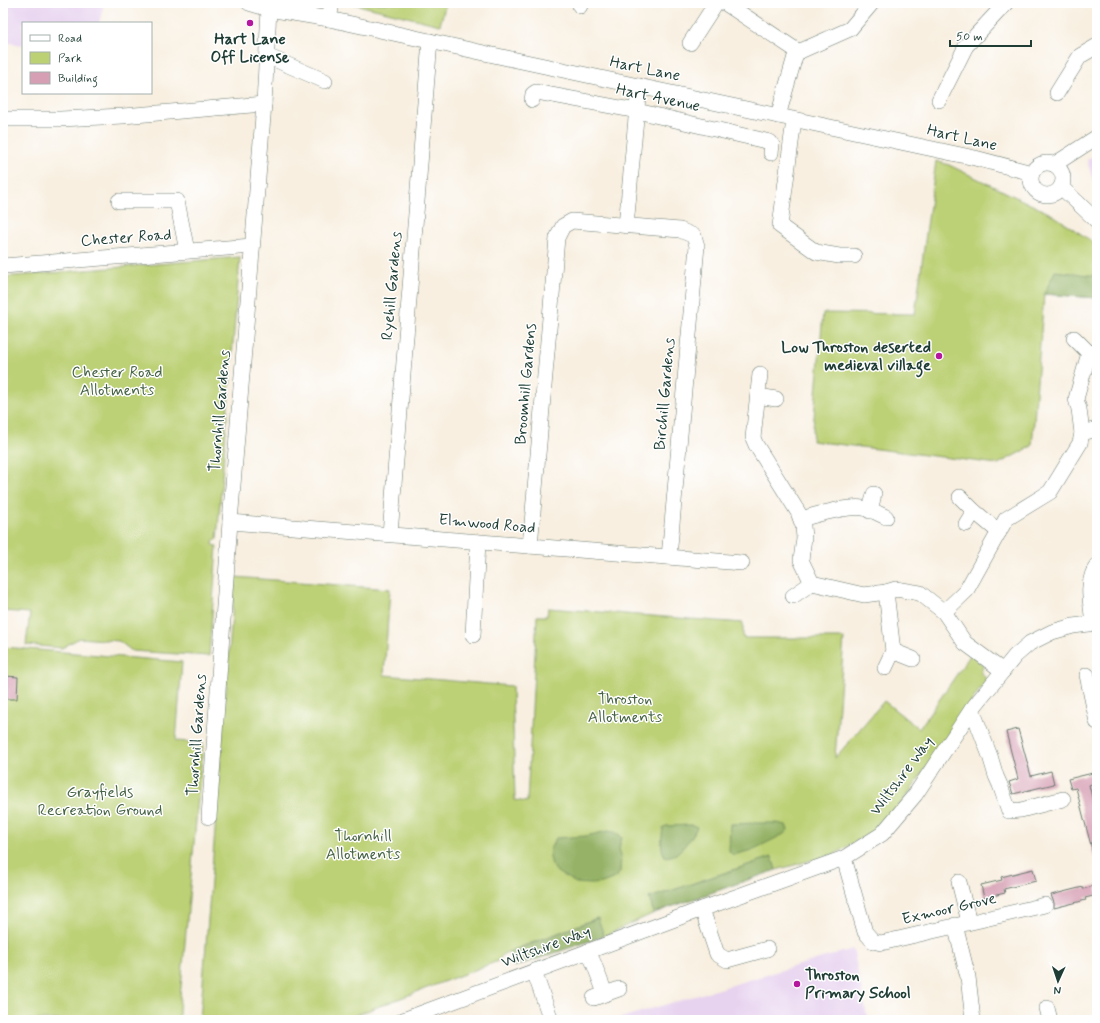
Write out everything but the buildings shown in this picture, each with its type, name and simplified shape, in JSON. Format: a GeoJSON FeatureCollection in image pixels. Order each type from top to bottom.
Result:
{"type":"FeatureCollection","features":[{"type":"Feature","properties":{"kind":"street","name":"Hart Lane"},"geometry":{"type":"LineString","coordinates":[[249,3],[269,9],[329,18],[507,58],[975,158],[1032,174]]}},
{"type":"Feature","properties":{"kind":"street"},"geometry":{"type":"LineString","coordinates":[[329,18],[332,3]]}},
{"type":"Feature","properties":{"kind":"street"},"geometry":{"type":"LineString","coordinates":[[690,43],[716,3]]}},
{"type":"Feature","properties":{"kind":"street"},"geometry":{"type":"LineString","coordinates":[[725,3],[799,52]]}},
{"type":"Feature","properties":{"kind":"street"},"geometry":{"type":"LineString","coordinates":[[778,116],[796,53],[850,29],[872,3]]}},
{"type":"Feature","properties":{"kind":"street"},"geometry":{"type":"LineString","coordinates":[[939,100],[966,46],[1006,3]]}},
{"type":"Feature","properties":{"kind":"street","name":"Thornhill Gardens"},"geometry":{"type":"LineString","coordinates":[[209,817],[230,522],[264,104],[269,9]]}},
{"type":"Feature","properties":{"kind":"street","name":"Ryehill Gardens"},"geometry":{"type":"LineString","coordinates":[[390,534],[430,41]]}},
{"type":"Feature","properties":{"kind":"street"},"geometry":{"type":"LineString","coordinates":[[1057,93],[1080,56],[1097,46]]}},
{"type":"Feature","properties":{"kind":"street"},"geometry":{"type":"LineString","coordinates":[[267,56],[325,81]]}},
{"type":"Feature","properties":{"kind":"street"},"geometry":{"type":"LineString","coordinates":[[626,226],[639,86]]}},
{"type":"Feature","properties":{"kind":"street","name":"Hart Avenue"},"geometry":{"type":"LineString","coordinates":[[532,100],[533,94],[536,92],[637,111],[770,142],[772,145],[771,153]]}},
{"type":"Feature","properties":{"kind":"street"},"geometry":{"type":"LineString","coordinates":[[3,119],[60,120],[264,104]]}},
{"type":"Feature","properties":{"kind":"street"},"geometry":{"type":"LineString","coordinates":[[794,120],[780,226],[816,252],[839,256],[854,256]]}},
{"type":"Feature","properties":{"kind":"street"},"geometry":{"type":"LineString","coordinates":[[1055,164],[1097,137]]}},
{"type":"Feature","properties":{"kind":"street"},"geometry":{"type":"LineString","coordinates":[[1048,162],[1055,164],[1059,168],[1063,176],[1063,182],[1061,187],[1056,192],[1045,195],[1035,189],[1031,180],[1032,174],[1038,165],[1048,162]]}},
{"type":"Feature","properties":{"kind":"street"},"geometry":{"type":"LineString","coordinates":[[1061,187],[1097,221]]}},
{"type":"Feature","properties":{"kind":"street"},"geometry":{"type":"LineString","coordinates":[[118,201],[176,201],[187,251]]}},
{"type":"Feature","properties":{"kind":"street","name":"Broomhill Gardens"},"geometry":{"type":"LineString","coordinates":[[530,546],[557,238],[563,226],[572,221],[626,226]]}},
{"type":"Feature","properties":{"kind":"street","name":"Birchill Gardens"},"geometry":{"type":"LineString","coordinates":[[626,226],[680,230],[694,236],[697,246],[669,557]]}},
{"type":"Feature","properties":{"kind":"street","name":"Chester Road"},"geometry":{"type":"LineString","coordinates":[[3,266],[252,246]]}},
{"type":"Feature","properties":{"kind":"street"},"geometry":{"type":"LineString","coordinates":[[944,612],[966,591],[1006,519],[1050,492],[1080,443],[1082,433],[1079,409],[1076,399],[1093,353],[1074,338]]}},
{"type":"Feature","properties":{"kind":"street"},"geometry":{"type":"LineString","coordinates":[[760,374],[753,438],[801,519],[804,538],[801,560],[812,583]]}},
{"type":"Feature","properties":{"kind":"street"},"geometry":{"type":"LineString","coordinates":[[758,396],[776,399]]}},
{"type":"Feature","properties":{"kind":"street"},"geometry":{"type":"LineString","coordinates":[[1082,433],[1097,429]]}},
{"type":"Feature","properties":{"kind":"street"},"geometry":{"type":"LineString","coordinates":[[870,511],[874,494]]}},
{"type":"Feature","properties":{"kind":"street"},"geometry":{"type":"LineString","coordinates":[[960,497],[999,532]]}},
{"type":"Feature","properties":{"kind":"street"},"geometry":{"type":"LineString","coordinates":[[801,519],[849,508],[862,508],[886,517]]}},
{"type":"Feature","properties":{"kind":"street"},"geometry":{"type":"LineString","coordinates":[[966,524],[974,511]]}},
{"type":"Feature","properties":{"kind":"street","name":"Elmwood Road"},"geometry":{"type":"LineString","coordinates":[[230,522],[742,563]]}},
{"type":"Feature","properties":{"kind":"street"},"geometry":{"type":"LineString","coordinates":[[472,635],[478,542]]}},
{"type":"Feature","properties":{"kind":"street"},"geometry":{"type":"LineString","coordinates":[[1095,622],[1090,595],[1090,581],[1097,566]]}},
{"type":"Feature","properties":{"kind":"street"},"geometry":{"type":"LineString","coordinates":[[793,596],[812,583],[864,595],[896,589],[920,593],[944,612],[965,643],[1003,671]]}},
{"type":"Feature","properties":{"kind":"street"},"geometry":{"type":"LineString","coordinates":[[885,668],[893,651],[886,592]]}},
{"type":"Feature","properties":{"kind":"street","name":"Wiltshire Way"},"geometry":{"type":"LineString","coordinates":[[403,1020],[844,858],[882,834],[912,799],[972,709],[1015,656],[1030,643],[1052,632],[1095,622]]}},
{"type":"Feature","properties":{"kind":"street"},"geometry":{"type":"LineString","coordinates":[[893,651],[912,659]]}},
{"type":"Feature","properties":{"kind":"street"},"geometry":{"type":"LineString","coordinates":[[1087,675],[1097,722]]}},
{"type":"Feature","properties":{"kind":"street"},"geometry":{"type":"LineString","coordinates":[[972,709],[990,756],[1008,811],[1020,810],[1063,799]]}},
{"type":"Feature","properties":{"kind":"street","name":"Exmoor Grove"},"geometry":{"type":"LineString","coordinates":[[844,858],[865,932],[873,941],[881,943],[1045,905]]}},
{"type":"Feature","properties":{"kind":"street"},"geometry":{"type":"LineString","coordinates":[[959,882],[962,924],[973,1020]]}},
{"type":"Feature","properties":{"kind":"street"},"geometry":{"type":"LineString","coordinates":[[702,909],[717,954],[727,960],[767,949]]}},
{"type":"Feature","properties":{"kind":"street"},"geometry":{"type":"LineString","coordinates":[[588,951],[606,993]]}},
{"type":"Feature","properties":{"kind":"street"},"geometry":{"type":"LineString","coordinates":[[534,971],[551,1020]]}},
{"type":"Feature","properties":{"kind":"shaded area"},"geometry":{"type":"Polygon","coordinates":[[[3,3],[104,3],[99,22],[22,22],[22,45],[3,42],[3,3]]]}},
{"type":"Feature","properties":{"kind":"shaded area"},"geometry":{"type":"Polygon","coordinates":[[[1097,154],[1097,190],[1087,160],[1097,154]]]}},
{"type":"Feature","properties":{"kind":"shaded area","name":"Throston Primary School"},"geometry":{"type":"Polygon","coordinates":[[[853,949],[868,1020],[614,1020],[853,949]]]}},
{"type":"Feature","properties":{"kind":"green space"},"geometry":{"type":"Polygon","coordinates":[[[350,3],[446,3],[440,25],[350,3]]]}},
{"type":"Feature","properties":{"kind":"green space"},"geometry":{"type":"Polygon","coordinates":[[[936,161],[949,165],[1053,215],[1097,245],[1097,298],[1044,294],[1032,446],[998,464],[812,441],[823,313],[915,314],[936,161]]]}},
{"type":"Feature","properties":{"kind":"green space","name":"Chester Road Allotments"},"geometry":{"type":"Polygon","coordinates":[[[240,257],[217,540],[214,540],[213,545],[217,546],[209,656],[132,651],[119,641],[79,638],[62,648],[26,645],[30,613],[3,611],[3,277],[240,257]]]}},
{"type":"Feature","properties":{"kind":"green space"},"geometry":{"type":"Polygon","coordinates":[[[1055,271],[1097,276],[1097,298],[1044,294],[1055,271]]]}},
{"type":"Feature","properties":{"kind":"green space"},"geometry":{"type":"Polygon","coordinates":[[[235,577],[390,589],[384,675],[512,686],[515,800],[527,802],[537,616],[547,616],[548,608],[743,623],[743,638],[844,638],[835,758],[884,701],[919,729],[971,654],[983,665],[981,674],[987,679],[902,803],[872,832],[835,854],[776,870],[772,857],[649,898],[654,913],[604,936],[597,918],[503,954],[498,961],[343,1020],[200,1020],[235,577]]]}},
{"type":"Feature","properties":{"kind":"green space","name":"Grayfields Recreation Ground"},"geometry":{"type":"Polygon","coordinates":[[[3,647],[182,662],[176,741],[203,743],[179,1020],[3,1020],[3,647]]]}},
{"type":"Feature","properties":{"kind":"green space"},"geometry":{"type":"Polygon","coordinates":[[[777,823],[786,825],[788,830],[784,834],[752,850],[733,855],[729,851],[730,824],[777,823]]]}},
{"type":"Feature","properties":{"kind":"green space"},"geometry":{"type":"Polygon","coordinates":[[[692,825],[697,827],[688,842],[676,854],[666,857],[662,851],[663,828],[666,826],[692,825]]]}},
{"type":"Feature","properties":{"kind":"green space"},"geometry":{"type":"Polygon","coordinates":[[[608,831],[617,833],[622,838],[619,848],[621,856],[620,872],[616,877],[602,883],[576,883],[557,872],[552,865],[550,849],[556,838],[586,836],[608,831]]]}},
{"type":"Feature","properties":{"kind":"green space"},"geometry":{"type":"Polygon","coordinates":[[[772,857],[776,870],[654,913],[649,898],[772,857]]]}},
{"type":"Feature","properties":{"kind":"green space"},"geometry":{"type":"Polygon","coordinates":[[[598,918],[604,936],[514,967],[509,952],[598,918]]]}},
{"type":"Feature","properties":{"kind":"place","name":"Hart Lane Off License"},"geometry":{"type":"Point","coordinates":[250,23]}},
{"type":"Feature","properties":{"kind":"place","name":"Low Throston deserted medieval village"},"geometry":{"type":"Point","coordinates":[939,356]}},
{"type":"Feature","properties":{"kind":"place","name":"Throston Primary School"},"geometry":{"type":"Point","coordinates":[797,984]}},
{"type":"Feature","properties":{"kind":"park label","name":"Throston Allotments"},"geometry":{"type":"Point","coordinates":[625,708]}},
{"type":"Feature","properties":{"kind":"park label","name":"Thornhill Allotments"},"geometry":{"type":"Point","coordinates":[363,845]}}]}
